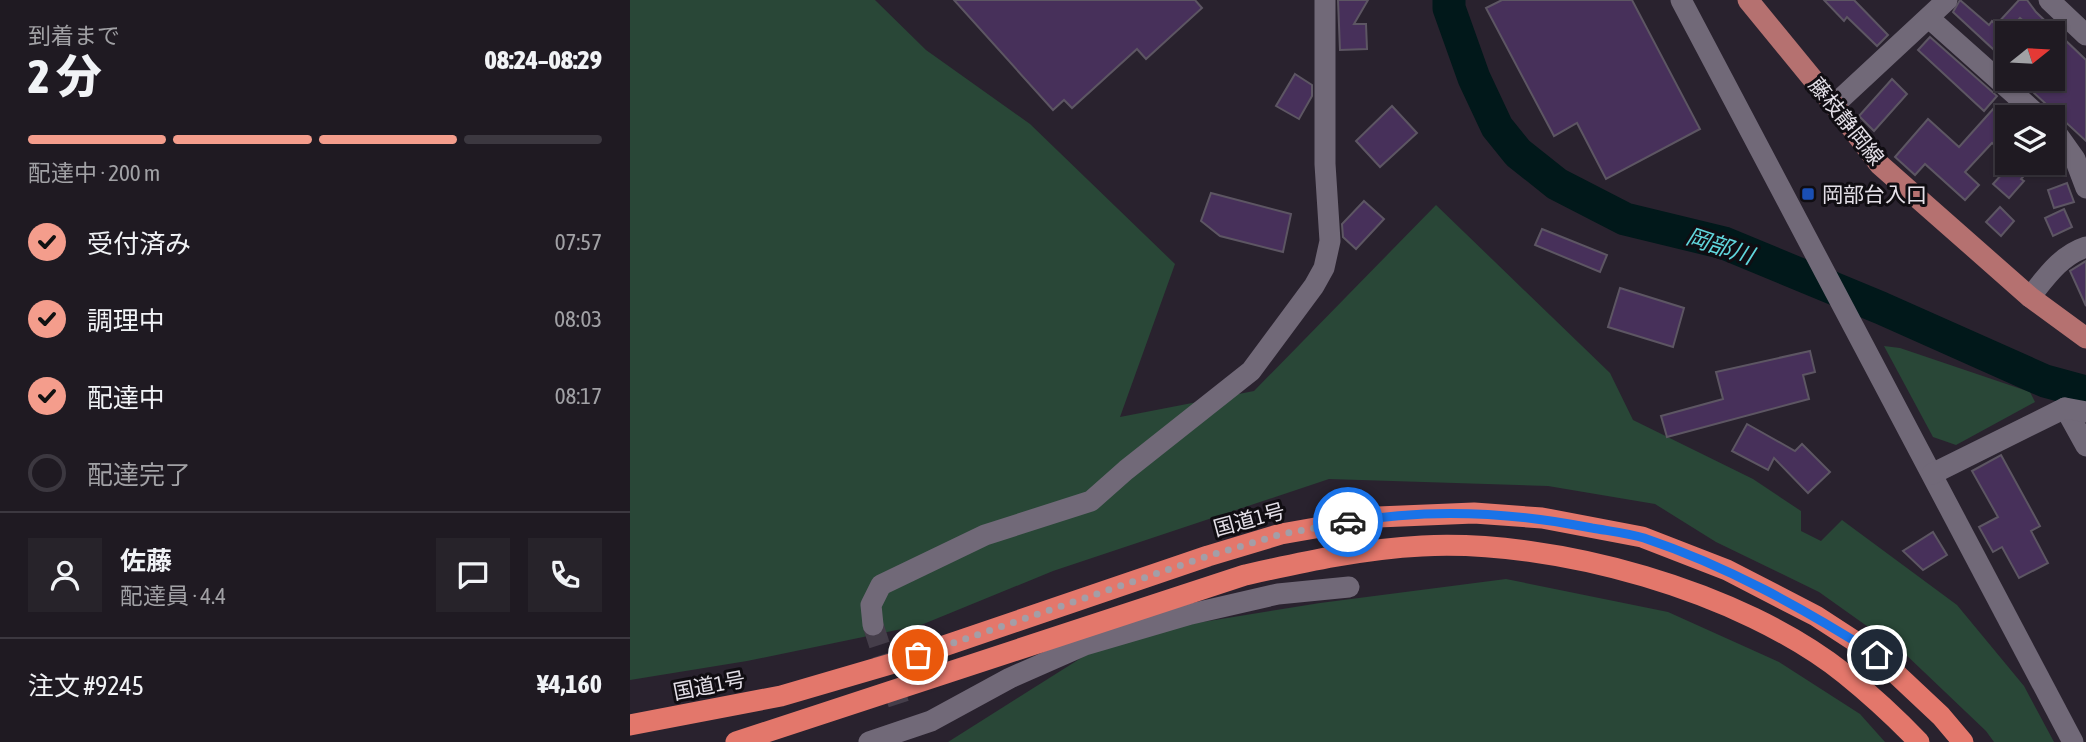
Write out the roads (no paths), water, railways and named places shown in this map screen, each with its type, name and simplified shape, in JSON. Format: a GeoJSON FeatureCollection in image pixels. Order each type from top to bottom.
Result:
{"type":"FeatureCollection","features":[{"type":"Feature","properties":{"kind":"highway","name":"国道1号"},"geometry":{"type":"LineString","coordinates":[[630,725],[780,696],[894,663],[1182,564],[1282,534],[1378,517],[1474,513],[1542,518],[1642,537],[1727,570],[1816,616],[1877,655],[1941,716],[1963,742]]}},
{"type":"Feature","properties":{"kind":"highway"},"geometry":{"type":"LineString","coordinates":[[736,742],[1245,575],[1324,557],[1425,546],[1488,548],[1585,561],[1729,606],[1808,648],[1844,673],[1919,742]]}},
{"type":"Feature","properties":{"kind":"main road","name":"藤枝静岡線"},"geometry":{"type":"LineString","coordinates":[[1748,0],[1879,164],[2030,297],[2086,338]]}},
{"type":"Feature","properties":{"kind":"street"},"geometry":{"type":"LineString","coordinates":[[873,625],[871,605],[881,585],[985,535],[1091,500],[1251,371],[1314,286],[1324,268],[1330,241],[1325,164],[1325,0]]}},
{"type":"Feature","properties":{"kind":"street"},"geometry":{"type":"LineString","coordinates":[[1681,0],[2073,742]]}},
{"type":"Feature","properties":{"kind":"street"},"geometry":{"type":"LineString","coordinates":[[1834,105],[1947,0]]}},
{"type":"Feature","properties":{"kind":"street"},"geometry":{"type":"LineString","coordinates":[[2049,0],[2086,35]]}},
{"type":"Feature","properties":{"kind":"street"},"geometry":{"type":"LineString","coordinates":[[1929,18],[2027,105]]}},
{"type":"Feature","properties":{"kind":"street"},"geometry":{"type":"LineString","coordinates":[[2065,145],[2075,159],[2086,188]]}},
{"type":"Feature","properties":{"kind":"street"},"geometry":{"type":"LineString","coordinates":[[2030,297],[2055,267],[2073,251],[2086,247]]}},
{"type":"Feature","properties":{"kind":"street"},"geometry":{"type":"LineString","coordinates":[[1932,474],[2076,410],[2086,446]]}},
{"type":"Feature","properties":{"kind":"street"},"geometry":{"type":"LineString","coordinates":[[869,742],[905,721],[931,721],[1010,678],[1085,645],[1191,614],[1278,594],[1349,587]]}},
{"type":"Feature","properties":{"kind":"waterway","name":"岡部川"},"geometry":{"type":"LineString","coordinates":[[1449,0],[1449,8],[1474,78],[1497,127],[1518,153],[1557,184],[1625,219],[1724,243],[1881,308],[2045,381],[2086,392]]}},
{"type":"Feature","properties":{"kind":"tunnel"},"geometry":{"type":"LineString","coordinates":[[873,625],[901,711]]}},
{"type":"Feature","properties":{"kind":"place","name":"岡部台入口"},"geometry":{"type":"Point","coordinates":[1808,194]}}]}
